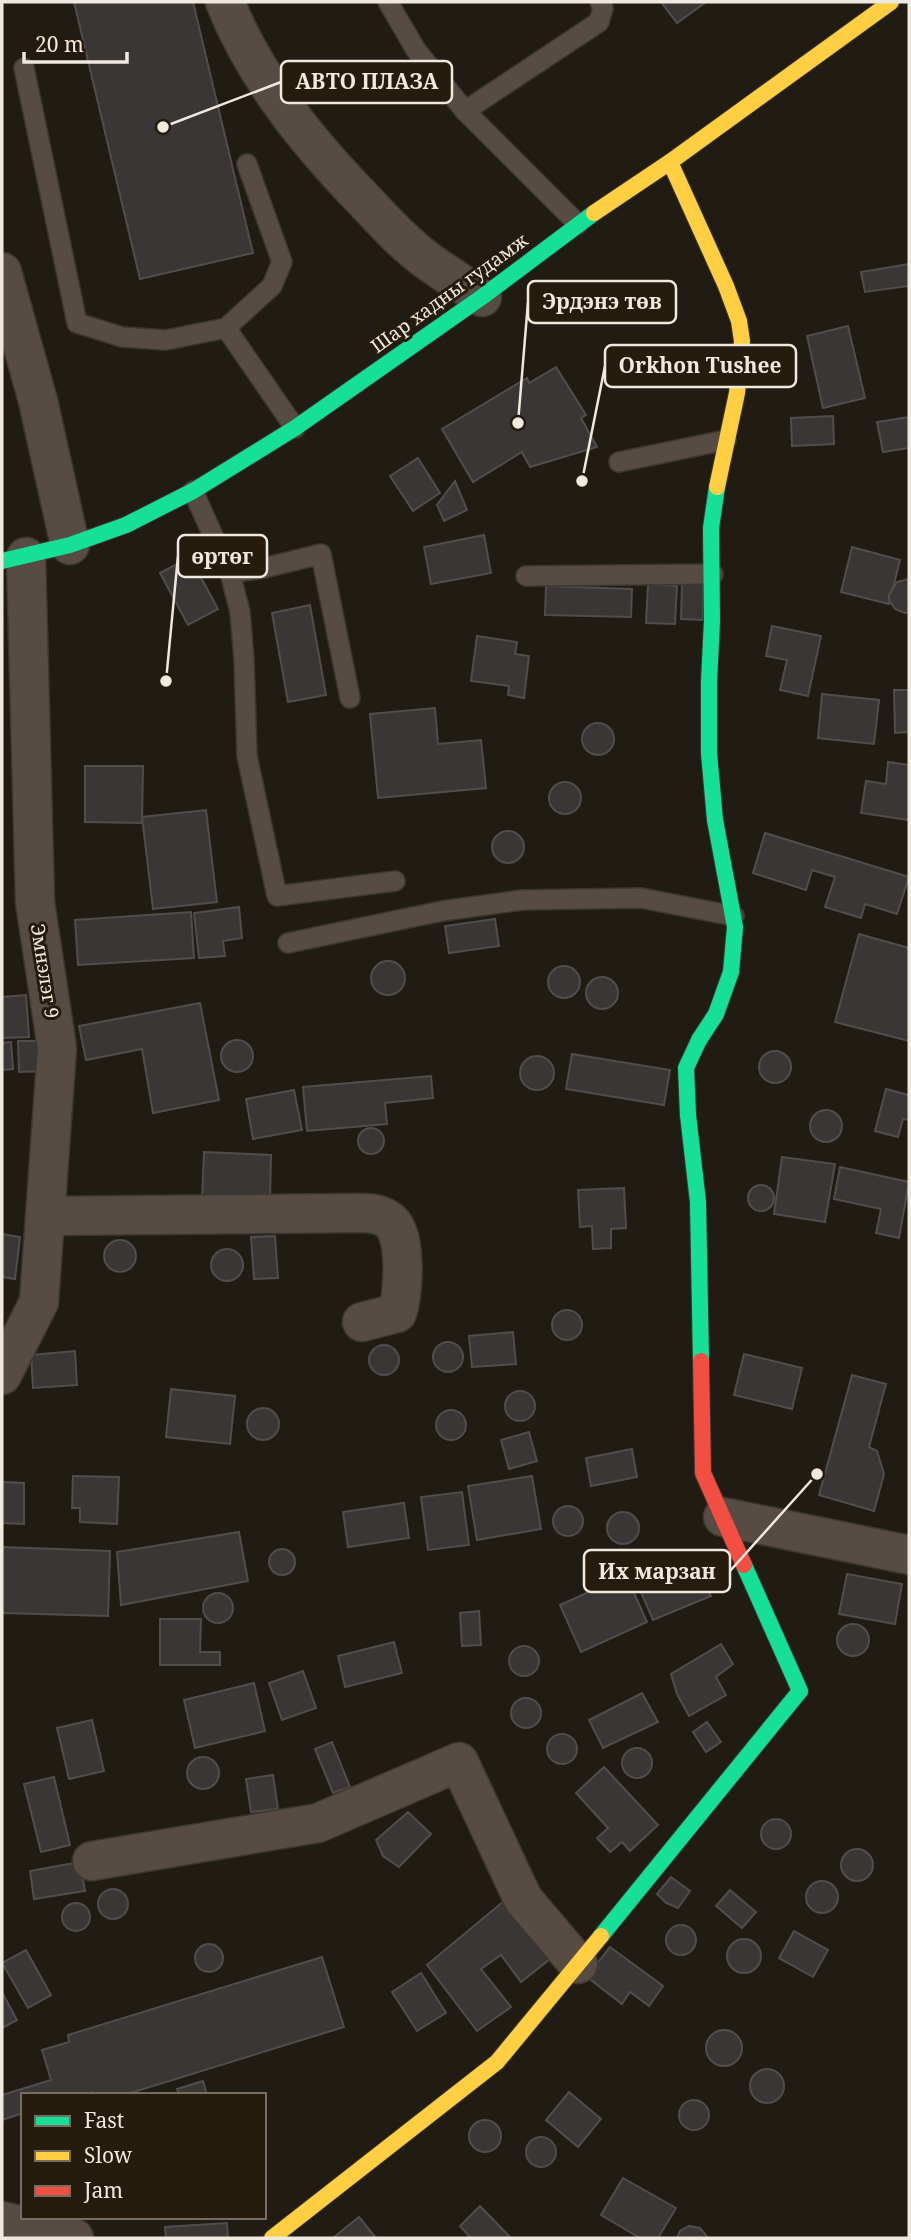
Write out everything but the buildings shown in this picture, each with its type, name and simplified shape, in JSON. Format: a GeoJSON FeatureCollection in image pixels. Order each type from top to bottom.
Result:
{"type":"FeatureCollection","features":[{"type":"Feature","properties":{"kind":"street"},"geometry":{"type":"LineString","coordinates":[[225,2],[247,51],[268,86],[297,125],[384,221],[423,257],[482,297]]}},
{"type":"Feature","properties":{"kind":"street","name":"Шар хадны гудамж"},"geometry":{"type":"LineString","coordinates":[[14,559],[70,545],[126,525],[193,491],[295,428],[482,297],[578,224],[670,162],[891,2]]}},
{"type":"Feature","properties":{"kind":"street"},"geometry":{"type":"LineString","coordinates":[[272,2238],[497,2062],[800,1691],[703,1472],[698,1202],[688,1115],[687,1068],[699,1040],[716,1014],[731,972],[736,927],[715,820],[709,754],[709,682],[713,574],[711,528],[714,499],[741,365],[742,341],[739,321],[726,286],[670,162]]}},
{"type":"Feature","properties":{"kind":"street"},"geometry":{"type":"LineString","coordinates":[[2,272],[38,401],[70,545]]}},
{"type":"Feature","properties":{"kind":"street","name":"Эмнэлэг 9"},"geometry":{"type":"LineString","coordinates":[[2,1375],[39,1302],[57,1048],[35,902],[14,559]]}},
{"type":"Feature","properties":{"kind":"street"},"geometry":{"type":"LineString","coordinates":[[45,1216],[378,1214],[392,1222],[401,1242],[402,1299],[397,1313],[362,1322]]}},
{"type":"Feature","properties":{"kind":"street"},"geometry":{"type":"LineString","coordinates":[[723,1517],[909,1555]]}},
{"type":"Feature","properties":{"kind":"street"},"geometry":{"type":"LineString","coordinates":[[92,1861],[318,1823],[459,1762],[523,1899],[578,1964]]}},
{"type":"Feature","properties":{"kind":"street"},"geometry":{"type":"LineString","coordinates":[[2,2221],[74,2238]]}},
{"type":"Feature","properties":{"kind":"lane"},"geometry":{"type":"LineString","coordinates":[[388,2],[416,50],[465,111],[578,224]]}},
{"type":"Feature","properties":{"kind":"lane"},"geometry":{"type":"LineString","coordinates":[[465,111],[599,22],[603,8],[600,2]]}},
{"type":"Feature","properties":{"kind":"lane"},"geometry":{"type":"LineString","coordinates":[[24,68],[77,323],[122,337],[166,340],[226,328],[272,286],[282,262],[247,164]]}},
{"type":"Feature","properties":{"kind":"lane"},"geometry":{"type":"LineString","coordinates":[[226,328],[295,428]]}},
{"type":"Feature","properties":{"kind":"lane"},"geometry":{"type":"LineString","coordinates":[[619,462],[726,440]]}},
{"type":"Feature","properties":{"kind":"lane"},"geometry":{"type":"LineString","coordinates":[[193,491],[230,573],[240,612],[247,756],[277,896],[395,881]]}},
{"type":"Feature","properties":{"kind":"lane"},"geometry":{"type":"LineString","coordinates":[[230,573],[321,554],[350,698]]}},
{"type":"Feature","properties":{"kind":"lane"},"geometry":{"type":"LineString","coordinates":[[526,576],[713,574]]}},
{"type":"Feature","properties":{"kind":"lane"},"geometry":{"type":"LineString","coordinates":[[288,943],[442,911],[522,900],[641,898],[734,916]]}},
{"type":"Feature","properties":{"kind":"traffic: fast"},"geometry":{"type":"LineString","coordinates":[[2,561],[70,545],[126,525],[193,491],[295,428],[482,297],[594,213]]}},
{"type":"Feature","properties":{"kind":"traffic: fast"},"geometry":{"type":"LineString","coordinates":[[701,1361],[698,1202],[688,1115],[686,1068],[699,1040],[716,1014],[731,972],[735,927],[715,820],[709,753],[711,528],[717,487]]}},
{"type":"Feature","properties":{"kind":"traffic: fast"},"geometry":{"type":"LineString","coordinates":[[601,1936],[800,1691],[744,1565]]}},
{"type":"Feature","properties":{"kind":"traffic: slow"},"geometry":{"type":"LineString","coordinates":[[594,213],[670,162],[891,2]]}},
{"type":"Feature","properties":{"kind":"traffic: slow"},"geometry":{"type":"LineString","coordinates":[[670,162],[726,286],[739,321],[742,341],[737,393],[717,487]]}},
{"type":"Feature","properties":{"kind":"traffic: slow"},"geometry":{"type":"LineString","coordinates":[[272,2238],[497,2062],[601,1936]]}},
{"type":"Feature","properties":{"kind":"traffic: jam"},"geometry":{"type":"LineString","coordinates":[[701,1361],[703,1473],[744,1565]]}},
{"type":"Feature","properties":{"kind":"place","name":"АВТО ПЛАЗА"},"geometry":{"type":"Point","coordinates":[163,127]}},
{"type":"Feature","properties":{"kind":"place","name":"Эрдэнэ төв"},"geometry":{"type":"Point","coordinates":[518,423]}},
{"type":"Feature","properties":{"kind":"place","name":"Orkhon Tushee"},"geometry":{"type":"Point","coordinates":[582,481]}},
{"type":"Feature","properties":{"kind":"place","name":"өртөг"},"geometry":{"type":"Point","coordinates":[166,681]}},
{"type":"Feature","properties":{"kind":"place","name":"Их марзан"},"geometry":{"type":"Point","coordinates":[817,1474]}}]}
